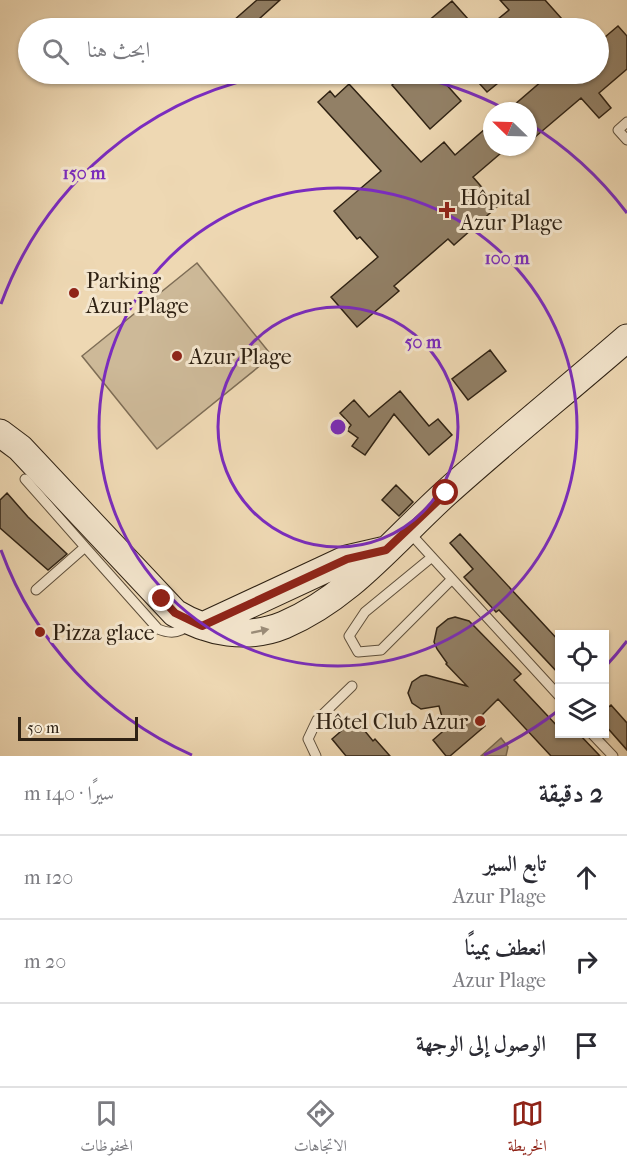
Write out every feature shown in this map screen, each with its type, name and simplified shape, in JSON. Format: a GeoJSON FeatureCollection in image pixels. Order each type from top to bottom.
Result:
{"type":"FeatureCollection","features":[{"type":"Feature","properties":{"kind":"street"},"geometry":{"type":"LineString","coordinates":[[0,433],[20,448],[175,613],[197,624],[347,559],[386,550],[446,493],[627,339]]}},
{"type":"Feature","properties":{"kind":"lane"},"geometry":{"type":"LineString","coordinates":[[627,122],[618,130],[627,140]]}},
{"type":"Feature","properties":{"kind":"lane"},"geometry":{"type":"LineString","coordinates":[[25,479],[158,629],[171,633],[197,624]]}},
{"type":"Feature","properties":{"kind":"lane"},"geometry":{"type":"LineString","coordinates":[[408,530],[555,692]]}},
{"type":"Feature","properties":{"kind":"lane"},"geometry":{"type":"LineString","coordinates":[[36,590],[85,547]]}},
{"type":"Feature","properties":{"kind":"lane"},"geometry":{"type":"LineString","coordinates":[[432,556],[365,612],[349,636],[358,652],[381,650],[452,579]]}},
{"type":"Feature","properties":{"kind":"lane"},"geometry":{"type":"LineString","coordinates":[[316,756],[308,739],[317,720],[352,686]]}},
{"type":"Feature","properties":{"kind":"lane"},"geometry":{"type":"LineString","coordinates":[[596,738],[613,756]]}},
{"type":"Feature","properties":{"kind":"shaded area","name":"Azur Plage"},"geometry":{"type":"Polygon","coordinates":[[[197,263],[272,356],[157,449],[82,356],[197,263]]]}},
{"type":"Feature","properties":{"kind":"shaded area"},"geometry":{"type":"Polygon","coordinates":[[[501,738],[508,747],[506,756],[481,756],[501,738]]]}},
{"type":"Feature","properties":{"kind":"building"},"geometry":{"type":"Polygon","coordinates":[[[257,0],[280,0],[260,18],[236,18],[257,0]]]}},
{"type":"Feature","properties":{"kind":"building"},"geometry":{"type":"Polygon","coordinates":[[[500,0],[545,0],[561,18],[499,18],[509,10],[500,0]]]}},
{"type":"Feature","properties":{"kind":"building"},"geometry":{"type":"Polygon","coordinates":[[[452,1],[467,18],[432,18],[452,1]]]}},
{"type":"Feature","properties":{"kind":"building"},"geometry":{"type":"Polygon","coordinates":[[[618,26],[627,36],[627,69],[599,93],[611,108],[599,118],[581,98],[537,135],[537,102],[517,102],[538,84],[609,84],[609,34],[618,26]]]}},
{"type":"Feature","properties":{"kind":"building"},"geometry":{"type":"Polygon","coordinates":[[[349,84],[421,162],[444,142],[455,155],[483,131],[483,156],[498,156],[473,177],[498,206],[454,245],[448,239],[394,286],[399,291],[357,327],[331,297],[378,257],[360,237],[357,239],[334,211],[381,171],[318,102],[330,91],[335,97],[349,84]]]}},
{"type":"Feature","properties":{"kind":"building"},"geometry":{"type":"Polygon","coordinates":[[[446,84],[461,101],[430,129],[392,85],[446,84]]]}},
{"type":"Feature","properties":{"kind":"building"},"geometry":{"type":"Polygon","coordinates":[[[480,84],[497,84],[487,92],[480,84]]]}},
{"type":"Feature","properties":{"kind":"building"},"geometry":{"type":"Polygon","coordinates":[[[490,350],[506,371],[468,400],[452,379],[490,350]]]}},
{"type":"Feature","properties":{"kind":"building"},"geometry":{"type":"Polygon","coordinates":[[[400,391],[429,426],[438,419],[452,435],[429,455],[394,414],[365,455],[352,446],[358,438],[347,430],[351,425],[340,413],[354,400],[369,417],[400,391]]]}},
{"type":"Feature","properties":{"kind":"building"},"geometry":{"type":"Polygon","coordinates":[[[396,485],[413,502],[399,516],[382,500],[396,485]]]}},
{"type":"Feature","properties":{"kind":"building"},"geometry":{"type":"Polygon","coordinates":[[[7,493],[28,517],[67,554],[48,570],[0,528],[0,500],[7,493]]]}},
{"type":"Feature","properties":{"kind":"building"},"geometry":{"type":"Polygon","coordinates":[[[460,534],[555,637],[555,670],[499,610],[496,612],[464,577],[473,569],[450,543],[460,534]]]}},
{"type":"Feature","properties":{"kind":"building"},"geometry":{"type":"Polygon","coordinates":[[[455,617],[469,621],[521,674],[514,680],[555,724],[555,738],[583,738],[600,756],[551,756],[498,699],[479,718],[485,726],[450,756],[446,756],[433,740],[449,726],[442,717],[439,706],[421,709],[412,703],[408,693],[412,682],[426,675],[467,686],[446,664],[434,642],[437,628],[448,619],[455,617]]]}},
{"type":"Feature","properties":{"kind":"building"},"geometry":{"type":"Polygon","coordinates":[[[611,705],[627,723],[627,750],[609,730],[609,707],[611,705]]]}},
{"type":"Feature","properties":{"kind":"building"},"geometry":{"type":"Polygon","coordinates":[[[355,719],[373,741],[375,739],[390,756],[346,756],[332,739],[355,719]]]}},
{"type":"Feature","properties":{"kind":"place","name":"Hôpital Azur Plage"},"geometry":{"type":"Point","coordinates":[447,210]}},
{"type":"Feature","properties":{"kind":"place","name":"Parking Azur Plage"},"geometry":{"type":"Point","coordinates":[74,293]}},
{"type":"Feature","properties":{"kind":"place","name":"Azur Plage"},"geometry":{"type":"Point","coordinates":[177,356]}},
{"type":"Feature","properties":{"kind":"place","name":"Pizza glace"},"geometry":{"type":"Point","coordinates":[40,632]}},
{"type":"Feature","properties":{"kind":"place","name":"Hôtel Club Azur"},"geometry":{"type":"Point","coordinates":[480,721]}},
{"type":"Feature","properties":{"kind":"route"},"geometry":{"type":"LineString","coordinates":[[162,599],[175,613],[202,626],[347,559],[386,550],[446,493]]}}]}
